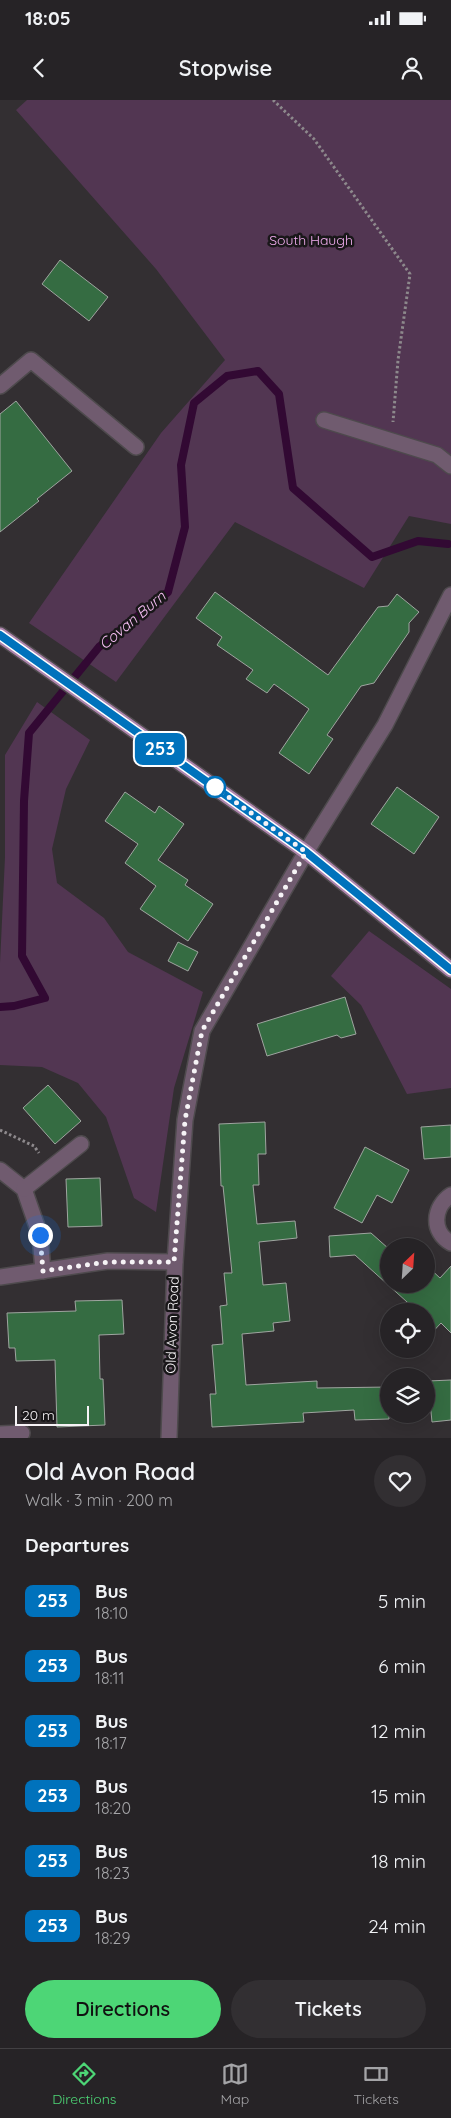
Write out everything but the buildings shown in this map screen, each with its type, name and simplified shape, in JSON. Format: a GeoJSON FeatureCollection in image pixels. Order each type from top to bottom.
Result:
{"type":"FeatureCollection","features":[{"type":"Feature","properties":{"kind":"main road"},"geometry":{"type":"LineString","coordinates":[[0,635],[306,852],[451,970]]}},
{"type":"Feature","properties":{"kind":"street"},"geometry":{"type":"LineString","coordinates":[[0,386],[31,360],[136,446]]}},
{"type":"Feature","properties":{"kind":"street"},"geometry":{"type":"LineString","coordinates":[[324,420],[436,455],[451,466]]}},
{"type":"Feature","properties":{"kind":"street","name":"Old Avon Road"},"geometry":{"type":"LineString","coordinates":[[169,1438],[174,1262],[185,1120],[202,1031],[306,852],[385,725],[451,595]]}},
{"type":"Feature","properties":{"kind":"street"},"geometry":{"type":"LineString","coordinates":[[24,1189],[81,1144]]}},
{"type":"Feature","properties":{"kind":"street"},"geometry":{"type":"LineString","coordinates":[[0,1170],[24,1189],[40,1235],[43,1271]]}},
{"type":"Feature","properties":{"kind":"street"},"geometry":{"type":"LineString","coordinates":[[451,1195],[443,1201],[436,1218],[441,1234],[451,1243]]}},
{"type":"Feature","properties":{"kind":"street"},"geometry":{"type":"LineString","coordinates":[[0,1277],[108,1262],[174,1262]]}},
{"type":"Feature","properties":{"kind":"street"},"geometry":{"type":"LineString","coordinates":[[0,1434],[22,1434]]}},
{"type":"Feature","properties":{"kind":"path"},"geometry":{"type":"LineString","coordinates":[[273,100],[314,139],[410,274],[398,360],[391,441]]}},
{"type":"Feature","properties":{"kind":"path"},"geometry":{"type":"LineString","coordinates":[[0,1130],[34,1146],[49,1169]]}},
{"type":"Feature","properties":{"kind":"green space","name":"South Haugh"},"geometry":{"type":"Polygon","coordinates":[[[27,100],[451,100],[451,524],[409,516],[364,588],[235,522],[116,682],[29,623],[161,433],[225,360],[156,269],[16,110],[27,100]]]}},
{"type":"Feature","properties":{"kind":"green space"},"geometry":{"type":"Polygon","coordinates":[[[37,702],[90,740],[66,789],[52,849],[57,883],[104,918],[128,952],[203,992],[174,1088],[156,1212],[134,1198],[106,1117],[78,1083],[42,1067],[0,1065],[0,963],[5,857],[5,755],[37,702]]]}},
{"type":"Feature","properties":{"kind":"green space"},"geometry":{"type":"Polygon","coordinates":[[[369,931],[451,989],[451,1088],[407,1094],[361,1005],[331,976],[369,931]]]}},
{"type":"Feature","properties":{"kind":"waterway","name":"Covan Burn"},"geometry":{"type":"LineString","coordinates":[[0,1007],[14,1006],[45,998],[22,956],[24,801],[29,733],[99,647],[168,592],[185,527],[181,465],[194,403],[227,376],[258,371],[279,394],[293,488],[372,557],[418,541],[448,544]]}},
{"type":"Feature","properties":{"kind":"bus line","name":"253"},"geometry":{"type":"LineString","coordinates":[[0,635],[306,852],[451,970]]}},
{"type":"Feature","properties":{"kind":"route"},"geometry":{"type":"LineString","coordinates":[[40,1235],[43,1271],[108,1262],[174,1262],[185,1120],[202,1031],[306,852],[213,786],[215,787]]}}]}
